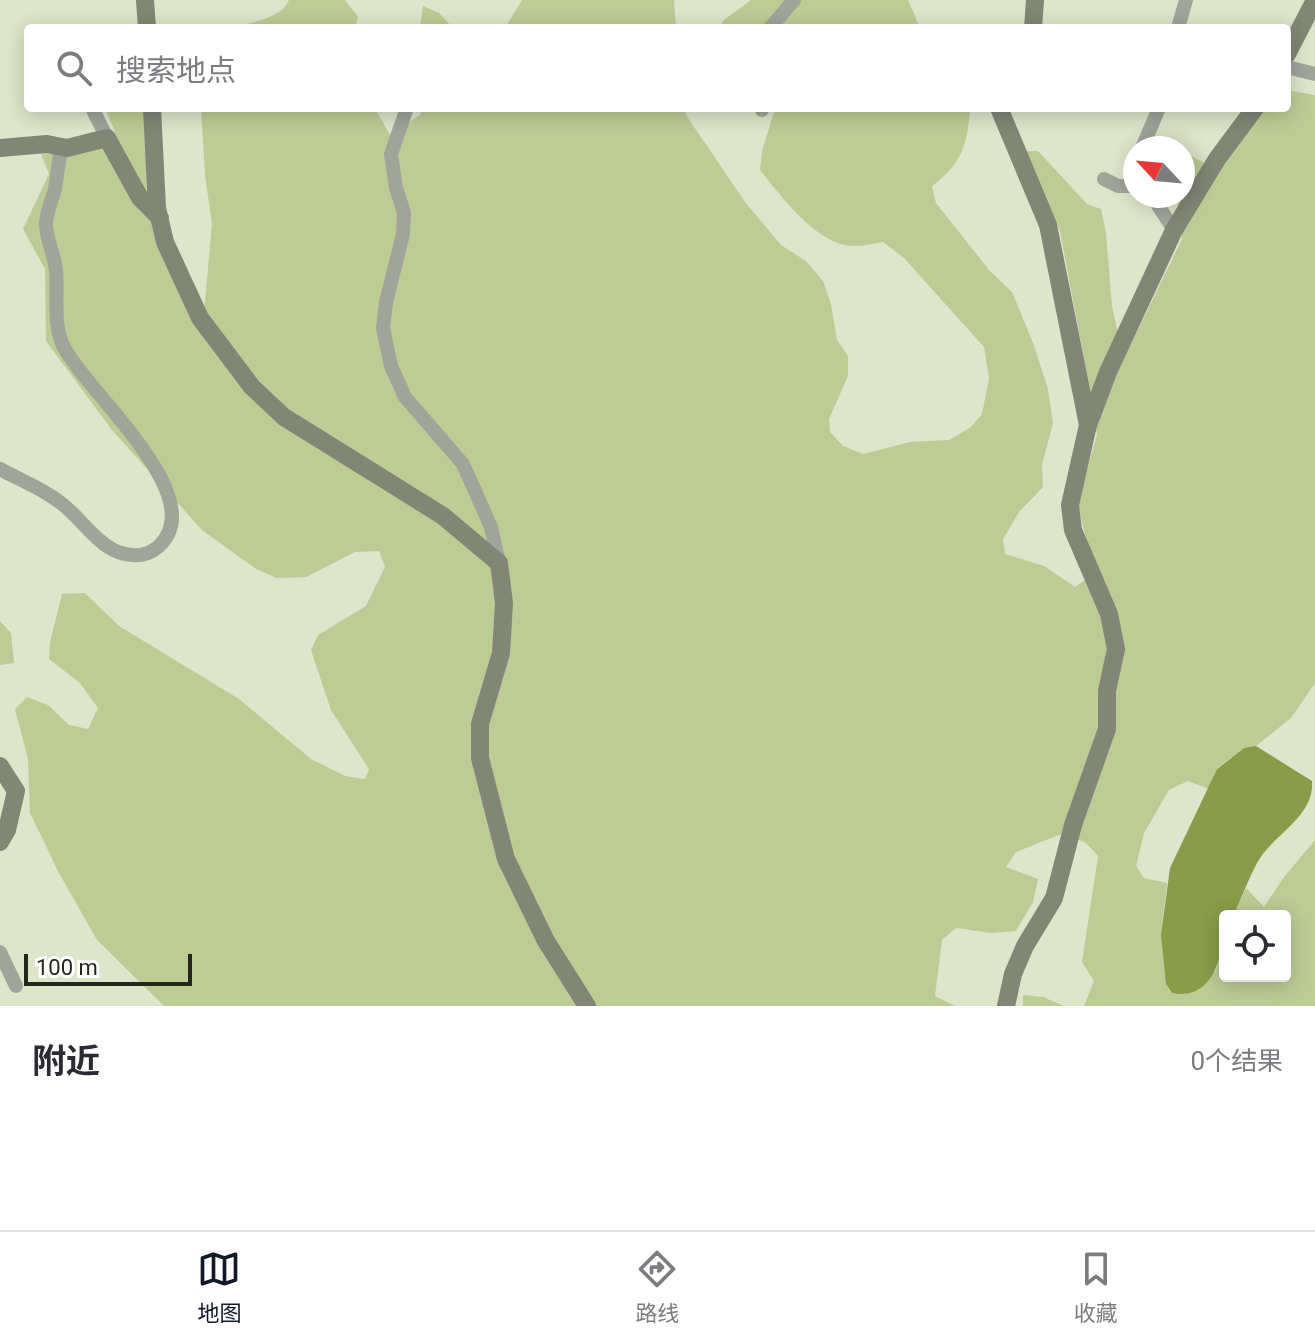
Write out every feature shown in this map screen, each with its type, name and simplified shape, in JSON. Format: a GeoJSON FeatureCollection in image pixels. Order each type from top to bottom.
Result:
{"type":"FeatureCollection","features":[{"type":"Feature","properties":{"kind":"street"},"geometry":{"type":"LineString","coordinates":[[145,0],[147,24]]}},
{"type":"Feature","properties":{"kind":"street"},"geometry":{"type":"LineString","coordinates":[[773,24],[794,0]]}},
{"type":"Feature","properties":{"kind":"street"},"geometry":{"type":"LineString","coordinates":[[1033,24],[1035,0]]}},
{"type":"Feature","properties":{"kind":"street"},"geometry":{"type":"LineString","coordinates":[[1179,24],[1186,0]]}},
{"type":"Feature","properties":{"kind":"street"},"geometry":{"type":"LineString","coordinates":[[1291,46],[1315,0]]}},
{"type":"Feature","properties":{"kind":"street"},"geometry":{"type":"LineString","coordinates":[[1291,68],[1315,74]]}},
{"type":"Feature","properties":{"kind":"street"},"geometry":{"type":"LineString","coordinates":[[94,112],[140,198],[160,218]]}},
{"type":"Feature","properties":{"kind":"street"},"geometry":{"type":"LineString","coordinates":[[152,112],[160,218],[165,242],[200,318],[252,387],[284,417],[443,516],[499,563]]}},
{"type":"Feature","properties":{"kind":"street"},"geometry":{"type":"LineString","coordinates":[[406,112],[391,154],[396,188],[404,213],[403,234],[386,302],[383,328],[391,366],[405,397],[463,464],[491,527],[504,603],[501,653],[480,724],[480,758],[506,859],[546,941],[587,1006]]}},
{"type":"Feature","properties":{"kind":"street"},"geometry":{"type":"LineString","coordinates":[[1001,112],[1048,225],[1088,425]]}},
{"type":"Feature","properties":{"kind":"street"},"geometry":{"type":"LineString","coordinates":[[1147,136],[1157,112]]}},
{"type":"Feature","properties":{"kind":"street"},"geometry":{"type":"LineString","coordinates":[[1006,1006],[1013,974],[1025,946],[1054,898],[1073,825],[1107,729],[1107,691],[1116,649],[1109,614],[1073,530],[1070,505],[1088,425],[1108,372],[1174,230],[1217,159],[1252,112]]}},
{"type":"Feature","properties":{"kind":"street"},"geometry":{"type":"LineString","coordinates":[[0,148],[29,144],[67,148],[107,138]]}},
{"type":"Feature","properties":{"kind":"street"},"geometry":{"type":"LineString","coordinates":[[0,469],[66,507],[105,545],[130,555],[148,554],[162,543],[173,520],[172,504],[137,441],[74,363],[61,341],[56,268],[46,221],[61,147]]}},
{"type":"Feature","properties":{"kind":"street"},"geometry":{"type":"LineString","coordinates":[[1104,179],[1123,186]]}},
{"type":"Feature","properties":{"kind":"street"},"geometry":{"type":"LineString","coordinates":[[1160,208],[1174,230]]}},
{"type":"Feature","properties":{"kind":"street"},"geometry":{"type":"LineString","coordinates":[[0,766],[16,791],[7,830],[0,842]]}},
{"type":"Feature","properties":{"kind":"street"},"geometry":{"type":"LineString","coordinates":[[0,952],[16,986]]}},
{"type":"Feature","properties":{"kind":"shaded area"},"geometry":{"type":"Polygon","coordinates":[[[289,0],[345,0],[358,17],[356,24],[249,24],[280,12],[289,0]]]}},
{"type":"Feature","properties":{"kind":"shaded area"},"geometry":{"type":"Polygon","coordinates":[[[522,0],[674,0],[676,24],[507,24],[522,0]]]}},
{"type":"Feature","properties":{"kind":"shaded area"},"geometry":{"type":"Polygon","coordinates":[[[751,0],[908,0],[918,24],[722,24],[751,0]]]}},
{"type":"Feature","properties":{"kind":"shaded area"},"geometry":{"type":"Polygon","coordinates":[[[423,6],[439,13],[449,24],[421,24],[423,6]]]}},
{"type":"Feature","properties":{"kind":"shaded area"},"geometry":{"type":"Polygon","coordinates":[[[1291,91],[1315,95],[1315,683],[1291,718],[1256,746],[1244,748],[1217,768],[1209,789],[1188,781],[1169,790],[1144,833],[1136,866],[1144,878],[1167,883],[1161,935],[1216,971],[1219,959],[1219,982],[1291,982],[1291,910],[1236,910],[1246,888],[1264,907],[1315,840],[1315,1006],[1084,1006],[1094,981],[1082,962],[1098,856],[1086,843],[1064,833],[1016,852],[1006,867],[1038,879],[1033,902],[1016,931],[991,933],[956,928],[942,940],[935,996],[955,1006],[164,1006],[97,940],[30,813],[28,759],[15,709],[27,697],[48,705],[69,725],[88,729],[98,708],[80,683],[49,659],[62,594],[85,593],[119,626],[239,699],[311,759],[345,776],[365,779],[369,769],[331,710],[311,650],[318,635],[366,606],[385,567],[379,551],[355,552],[306,577],[277,578],[256,569],[202,530],[112,430],[46,341],[45,269],[23,229],[49,174],[41,154],[81,153],[115,132],[107,112],[144,112],[156,228],[204,312],[212,224],[201,112],[377,112],[390,135],[420,112],[686,112],[745,202],[781,245],[806,261],[823,281],[831,304],[837,340],[848,356],[848,376],[829,419],[830,432],[843,446],[863,454],[910,442],[949,440],[971,427],[982,414],[989,379],[984,347],[904,258],[883,242],[854,246],[833,241],[809,225],[787,203],[760,170],[762,151],[774,112],[970,112],[961,153],[950,170],[932,186],[936,203],[989,270],[1012,292],[1048,389],[1053,423],[1042,465],[1043,487],[1019,512],[1003,539],[1005,554],[1044,566],[1075,587],[1097,572],[1078,501],[1097,435],[1060,231],[1026,151],[1038,151],[1087,204],[1101,209],[1117,329],[1132,342],[1182,239],[1178,208],[1195,208],[1195,158],[1217,169],[1258,112],[1291,112],[1291,91]]]}},
{"type":"Feature","properties":{"kind":"shaded area"},"geometry":{"type":"Polygon","coordinates":[[[0,621],[11,633],[14,663],[0,665],[0,621]]]}},
{"type":"Feature","properties":{"kind":"shaded area"},"geometry":{"type":"Polygon","coordinates":[[[1256,746],[1312,781],[1311,794],[1300,815],[1257,863],[1236,910],[1219,910],[1219,960],[1208,981],[1187,994],[1172,993],[1166,984],[1161,935],[1170,868],[1217,769],[1244,748],[1256,746]]]}},
{"type":"Feature","properties":{"kind":"shaded area"},"geometry":{"type":"Polygon","coordinates":[[[1023,995],[1043,997],[1064,1006],[1023,1006],[1023,995]]]}}]}
